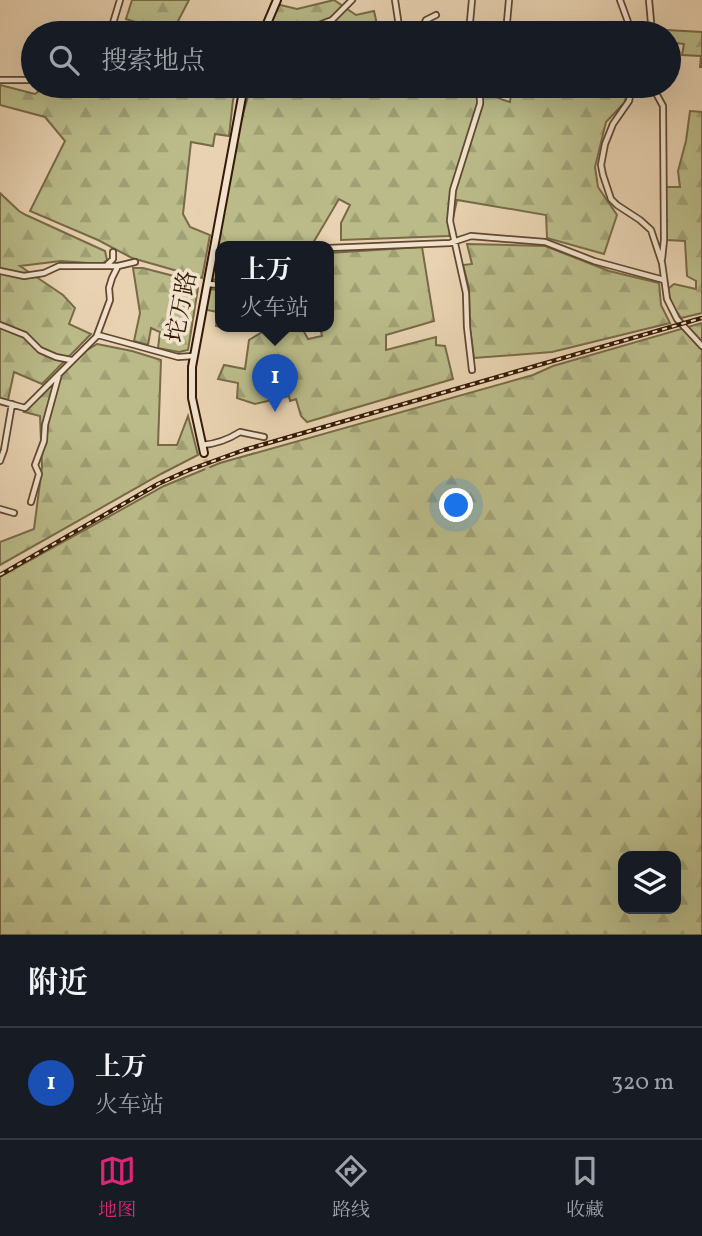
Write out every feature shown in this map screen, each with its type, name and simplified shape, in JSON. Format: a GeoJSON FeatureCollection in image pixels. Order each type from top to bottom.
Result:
{"type":"FeatureCollection","features":[{"type":"Feature","properties":{"kind":"main road"},"geometry":{"type":"LineString","coordinates":[[268,21],[277,0]]}},
{"type":"Feature","properties":{"kind":"main road","name":"坨万路"},"geometry":{"type":"LineString","coordinates":[[215,241],[242,98]]}},
{"type":"Feature","properties":{"kind":"main road","name":"坨万路"},"geometry":{"type":"LineString","coordinates":[[205,453],[191,390],[193,356],[215,241]]}},
{"type":"Feature","properties":{"kind":"street"},"geometry":{"type":"LineString","coordinates":[[114,21],[120,0]]}},
{"type":"Feature","properties":{"kind":"street"},"geometry":{"type":"LineString","coordinates":[[332,20],[352,0]]}},
{"type":"Feature","properties":{"kind":"street"},"geometry":{"type":"LineString","coordinates":[[395,0],[398,21]]}},
{"type":"Feature","properties":{"kind":"street"},"geometry":{"type":"LineString","coordinates":[[470,21],[472,0]]}},
{"type":"Feature","properties":{"kind":"street"},"geometry":{"type":"LineString","coordinates":[[507,21],[509,0]]}},
{"type":"Feature","properties":{"kind":"street"},"geometry":{"type":"LineString","coordinates":[[620,0],[628,21]]}},
{"type":"Feature","properties":{"kind":"street"},"geometry":{"type":"LineString","coordinates":[[649,0],[651,21]]}},
{"type":"Feature","properties":{"kind":"street"},"geometry":{"type":"LineString","coordinates":[[426,21],[436,15]]}},
{"type":"Feature","properties":{"kind":"street"},"geometry":{"type":"LineString","coordinates":[[0,80],[21,80]]}},
{"type":"Feature","properties":{"kind":"street"},"geometry":{"type":"LineString","coordinates":[[472,369],[466,293],[450,221],[453,190],[481,98]]}},
{"type":"Feature","properties":{"kind":"street"},"geometry":{"type":"LineString","coordinates":[[630,98],[613,124],[601,165],[611,199],[651,230],[662,263]]}},
{"type":"Feature","properties":{"kind":"street"},"geometry":{"type":"LineString","coordinates":[[659,98],[664,117],[662,263],[667,299],[677,320],[702,346]]}},
{"type":"Feature","properties":{"kind":"street"},"geometry":{"type":"LineString","coordinates":[[334,248],[450,243],[471,236],[545,242],[594,261],[664,280]]}},
{"type":"Feature","properties":{"kind":"street"},"geometry":{"type":"LineString","coordinates":[[106,266],[113,259],[113,252]]}},
{"type":"Feature","properties":{"kind":"street"},"geometry":{"type":"LineString","coordinates":[[0,271],[24,276],[74,264],[118,266],[135,262]]}},
{"type":"Feature","properties":{"kind":"street"},"geometry":{"type":"LineString","coordinates":[[0,401],[25,408],[97,335],[110,300],[112,278],[118,266]]}},
{"type":"Feature","properties":{"kind":"street"},"geometry":{"type":"LineString","coordinates":[[207,284],[215,285]]}},
{"type":"Feature","properties":{"kind":"street"},"geometry":{"type":"LineString","coordinates":[[0,325],[25,335],[40,350],[72,360]]}},
{"type":"Feature","properties":{"kind":"street"},"geometry":{"type":"LineString","coordinates":[[97,335],[178,357],[193,356]]}},
{"type":"Feature","properties":{"kind":"street"},"geometry":{"type":"LineString","coordinates":[[32,502],[39,474],[34,465],[44,440],[45,425],[60,373]]}},
{"type":"Feature","properties":{"kind":"street"},"geometry":{"type":"LineString","coordinates":[[0,461],[12,404]]}},
{"type":"Feature","properties":{"kind":"street"},"geometry":{"type":"LineString","coordinates":[[202,445],[232,438],[240,432],[264,437]]}},
{"type":"Feature","properties":{"kind":"street"},"geometry":{"type":"LineString","coordinates":[[0,509],[14,513]]}},
{"type":"Feature","properties":{"kind":"green space"},"geometry":{"type":"Polygon","coordinates":[[[132,0],[189,0],[178,21],[126,19],[132,0]]]}},
{"type":"Feature","properties":{"kind":"green space"},"geometry":{"type":"Polygon","coordinates":[[[334,0],[356,15],[374,11],[376,21],[271,21],[276,4],[297,9],[334,0]]]}},
{"type":"Feature","properties":{"kind":"green space"},"geometry":{"type":"Polygon","coordinates":[[[681,31],[702,32],[702,67],[701,56],[682,55],[684,44],[681,44],[681,31]]]}},
{"type":"Feature","properties":{"kind":"green space"},"geometry":{"type":"Polygon","coordinates":[[[0,85],[21,90],[21,98],[234,98],[229,136],[215,134],[213,146],[191,142],[183,214],[190,227],[210,235],[202,278],[132,258],[98,240],[30,211],[65,141],[45,117],[0,105],[0,85]]]}},
{"type":"Feature","properties":{"kind":"green space"},"geometry":{"type":"Polygon","coordinates":[[[248,98],[497,98],[510,102],[510,98],[626,98],[606,122],[595,167],[598,187],[617,215],[604,254],[547,238],[546,215],[457,200],[449,236],[341,240],[341,223],[350,205],[339,199],[314,241],[217,241],[248,98]]]}},
{"type":"Feature","properties":{"kind":"green space"},"geometry":{"type":"Polygon","coordinates":[[[690,111],[702,112],[702,313],[681,318],[671,303],[668,289],[674,284],[696,289],[696,281],[687,276],[685,241],[667,240],[664,187],[680,187],[678,171],[690,111]]]}},
{"type":"Feature","properties":{"kind":"green space"},"geometry":{"type":"Polygon","coordinates":[[[0,193],[26,215],[105,251],[107,260],[102,264],[61,261],[20,266],[63,295],[75,308],[69,324],[91,334],[42,384],[14,372],[8,400],[0,398],[0,193]]]}},
{"type":"Feature","properties":{"kind":"green space"},"geometry":{"type":"Polygon","coordinates":[[[467,244],[545,246],[609,271],[659,283],[661,305],[670,323],[552,352],[474,358],[469,288],[463,265],[472,264],[467,244]]]}},
{"type":"Feature","properties":{"kind":"green space"},"geometry":{"type":"Polygon","coordinates":[[[422,247],[434,321],[386,335],[386,350],[436,337],[436,345],[445,346],[453,379],[307,422],[301,416],[296,399],[290,401],[289,396],[255,404],[237,398],[238,383],[218,379],[224,365],[245,369],[249,340],[262,332],[304,332],[308,339],[322,336],[321,332],[334,332],[334,253],[422,247]]]}},
{"type":"Feature","properties":{"kind":"green space"},"geometry":{"type":"Polygon","coordinates":[[[215,249],[215,280],[209,279],[215,249]]]}},
{"type":"Feature","properties":{"kind":"green space"},"geometry":{"type":"Polygon","coordinates":[[[133,268],[143,268],[193,281],[198,288],[188,350],[179,352],[158,348],[160,332],[151,328],[148,345],[134,341],[140,313],[133,268]]]}},
{"type":"Feature","properties":{"kind":"green space"},"geometry":{"type":"Polygon","coordinates":[[[208,289],[215,290],[215,312],[203,309],[208,289]]]}},
{"type":"Feature","properties":{"kind":"green space"},"geometry":{"type":"Polygon","coordinates":[[[702,323],[702,935],[0,935],[0,577],[164,486],[220,463],[533,375],[553,366],[702,323]]]}},
{"type":"Feature","properties":{"kind":"green space"},"geometry":{"type":"Polygon","coordinates":[[[97,344],[161,360],[158,445],[177,445],[188,416],[198,455],[0,565],[0,542],[34,529],[42,467],[40,416],[24,412],[84,352],[97,344]]]}},
{"type":"Feature","properties":{"kind":"tunnel"},"geometry":{"type":"LineString","coordinates":[[204,453],[208,471]]}},
{"type":"Feature","properties":{"kind":"railway"},"geometry":{"type":"LineString","coordinates":[[0,575],[158,484],[189,470],[244,450],[702,318]]}},
{"type":"Feature","properties":{"kind":"place","name":"上万"},"geometry":{"type":"Point","coordinates":[275,412]}}]}
